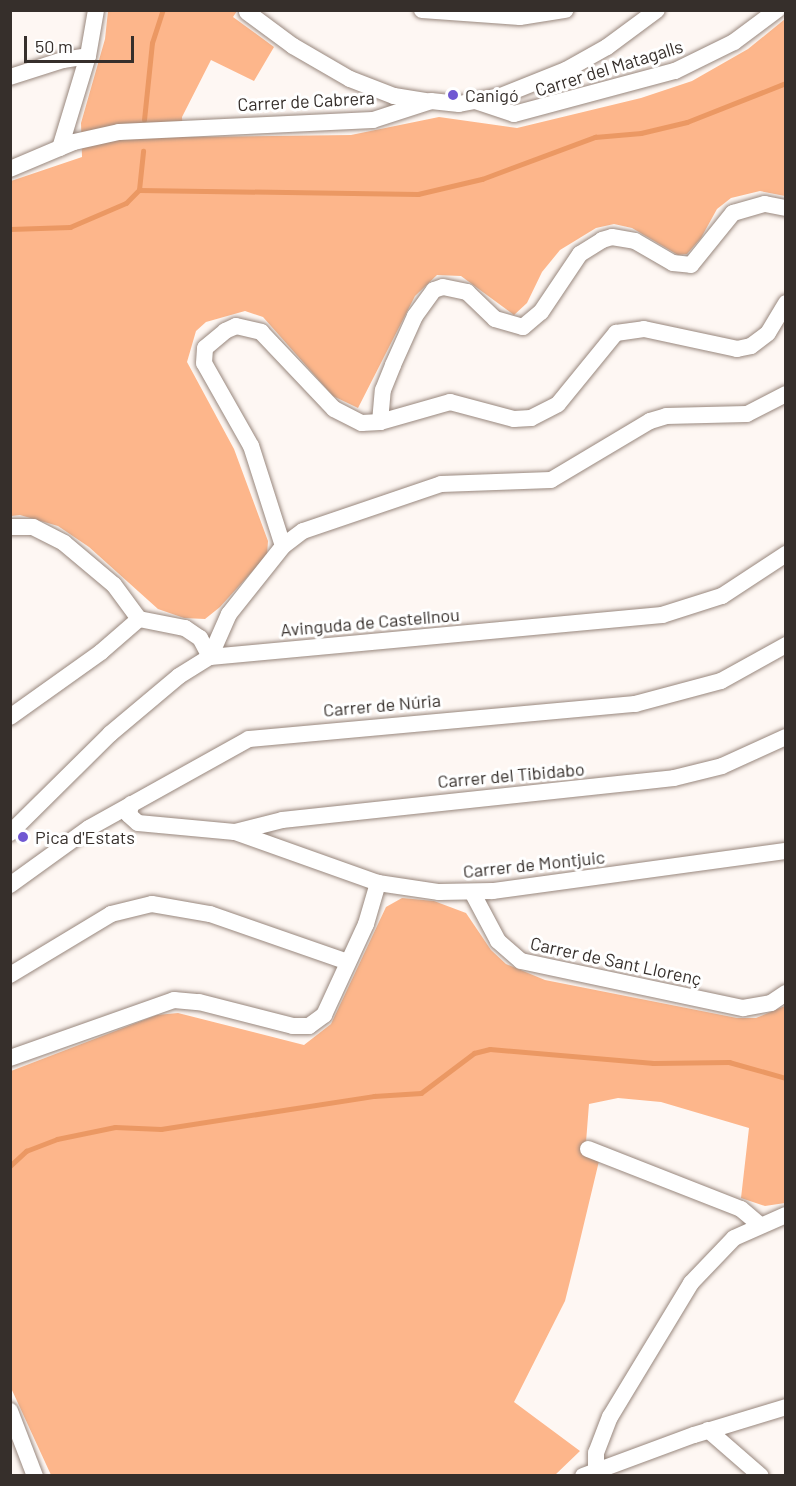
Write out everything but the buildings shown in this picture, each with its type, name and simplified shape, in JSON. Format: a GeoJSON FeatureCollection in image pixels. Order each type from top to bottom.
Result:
{"type":"FeatureCollection","features":[{"type":"Feature","properties":{"kind":"street"},"geometry":{"type":"LineString","coordinates":[[60,148],[88,56],[96,10]]}},
{"type":"Feature","properties":{"kind":"street"},"geometry":{"type":"LineString","coordinates":[[422,10],[520,17],[565,10]]}},
{"type":"Feature","properties":{"kind":"street","name":"Carrer de Cabrera"},"geometry":{"type":"LineString","coordinates":[[10,169],[94,136],[144,130],[373,120],[431,101],[476,101],[534,86],[566,70],[607,47],[657,10]]}},
{"type":"Feature","properties":{"kind":"street","name":"Carrer del Matagalls"},"geometry":{"type":"LineString","coordinates":[[476,101],[514,114],[675,71],[734,42],[777,10]]}},
{"type":"Feature","properties":{"kind":"street"},"geometry":{"type":"LineString","coordinates":[[247,12],[293,46],[350,79],[394,96],[431,101]]}},
{"type":"Feature","properties":{"kind":"street"},"geometry":{"type":"LineString","coordinates":[[10,77],[63,60],[88,56]]}},
{"type":"Feature","properties":{"kind":"street"},"geometry":{"type":"LineString","coordinates":[[380,422],[383,390],[393,365],[415,316],[434,290],[443,287],[467,292],[495,319],[523,327],[541,312],[580,254],[602,240],[612,237],[635,242],[673,263],[691,265],[734,213],[765,204],[786,208]]}},
{"type":"Feature","properties":{"kind":"street"},"geometry":{"type":"LineString","coordinates":[[283,546],[251,446],[209,375],[203,355],[205,348],[225,331],[250,327],[273,342],[333,409],[362,423],[380,422],[436,403],[450,402],[514,419],[531,418],[558,404],[616,333],[644,329],[737,349],[751,346],[768,333],[786,303]]}},
{"type":"Feature","properties":{"kind":"street"},"geometry":{"type":"LineString","coordinates":[[210,657],[229,614],[283,546],[322,523],[441,484],[551,480],[571,471],[636,429],[666,416],[747,414],[786,394]]}},
{"type":"Feature","properties":{"kind":"street"},"geometry":{"type":"LineString","coordinates":[[10,527],[33,527],[64,543],[114,585],[139,619],[185,628],[200,638],[210,657]]}},
{"type":"Feature","properties":{"kind":"street","name":"Avinguda de Castellnou"},"geometry":{"type":"LineString","coordinates":[[10,833],[110,734],[193,666],[210,657],[662,615],[722,596],[786,554]]}},
{"type":"Feature","properties":{"kind":"street"},"geometry":{"type":"LineString","coordinates":[[10,717],[101,652],[139,619]]}},
{"type":"Feature","properties":{"kind":"street","name":"Carrer de Núria"},"geometry":{"type":"LineString","coordinates":[[10,885],[89,828],[249,739],[635,704],[721,681],[786,645]]}},
{"type":"Feature","properties":{"kind":"street","name":"Carrer del Tibidabo"},"geometry":{"type":"LineString","coordinates":[[235,832],[282,820],[674,778],[722,766],[786,737]]}},
{"type":"Feature","properties":{"kind":"street","name":"Carrer de Montjuic"},"geometry":{"type":"LineString","coordinates":[[131,804],[129,815],[138,824],[235,832],[378,883],[472,892],[786,851]]}},
{"type":"Feature","properties":{"kind":"street"},"geometry":{"type":"LineString","coordinates":[[10,1058],[174,1000],[199,1002],[293,1026],[309,1026],[324,1015],[366,924],[378,883]]}},
{"type":"Feature","properties":{"kind":"street","name":"Carrer de Sant Llorenç"},"geometry":{"type":"LineString","coordinates":[[472,892],[498,941],[521,961],[743,1008],[771,1003],[786,993]]}},
{"type":"Feature","properties":{"kind":"street"},"geometry":{"type":"LineString","coordinates":[[10,975],[111,914],[152,904],[219,917],[348,962]]}},
{"type":"Feature","properties":{"kind":"street"},"geometry":{"type":"LineString","coordinates":[[588,1149],[741,1209],[759,1224]]}},
{"type":"Feature","properties":{"kind":"street"},"geometry":{"type":"LineString","coordinates":[[590,1473],[605,1426],[691,1283],[720,1249],[759,1224],[786,1215]]}},
{"type":"Feature","properties":{"kind":"street"},"geometry":{"type":"LineString","coordinates":[[590,1473],[708,1430],[786,1407]]}},
{"type":"Feature","properties":{"kind":"street"},"geometry":{"type":"LineString","coordinates":[[10,1411],[35,1476]]}},
{"type":"Feature","properties":{"kind":"street"},"geometry":{"type":"LineString","coordinates":[[708,1430],[760,1476]]}},
{"type":"Feature","properties":{"kind":"shaded area"},"geometry":{"type":"Polygon","coordinates":[[[108,11],[237,11],[233,17],[274,47],[254,81],[211,60],[182,117],[183,137],[351,135],[439,117],[517,128],[641,98],[692,81],[748,49],[785,19],[785,196],[760,191],[731,198],[717,209],[701,238],[687,254],[678,255],[632,228],[614,224],[596,228],[560,250],[542,272],[527,303],[514,315],[461,276],[437,275],[415,296],[358,408],[333,396],[263,317],[245,311],[206,322],[196,331],[187,362],[234,449],[268,541],[267,555],[220,607],[205,619],[184,618],[158,609],[89,547],[58,526],[20,515],[11,516],[11,181],[82,157],[81,123],[105,39],[108,11]]]}},
{"type":"Feature","properties":{"kind":"shaded area"},"geometry":{"type":"Polygon","coordinates":[[[402,898],[434,901],[466,913],[491,950],[506,964],[545,980],[737,1018],[756,1018],[785,1006],[785,1203],[765,1206],[741,1198],[749,1128],[661,1102],[618,1098],[589,1104],[585,1155],[599,1161],[565,1301],[514,1402],[580,1451],[555,1475],[51,1475],[11,1388],[11,1071],[157,1015],[178,1013],[304,1045],[331,1024],[386,907],[402,898]]]}},
{"type":"Feature","properties":{"kind":"waterway"},"geometry":{"type":"LineString","coordinates":[[144,120],[152,43],[163,10]]}},
{"type":"Feature","properties":{"kind":"waterway"},"geometry":{"type":"LineString","coordinates":[[139,190],[418,194],[482,179],[595,137],[641,133],[687,122],[786,83]]}},
{"type":"Feature","properties":{"kind":"waterway"},"geometry":{"type":"LineString","coordinates":[[10,229],[70,227],[126,203],[139,190],[143,151]]}},
{"type":"Feature","properties":{"kind":"waterway"},"geometry":{"type":"LineString","coordinates":[[10,1166],[26,1151],[57,1139],[115,1127],[161,1129],[374,1096],[421,1093],[474,1053],[490,1049],[653,1063],[729,1062],[786,1078]]}},
{"type":"Feature","properties":{"kind":"place","name":"Canigó"},"geometry":{"type":"Point","coordinates":[453,95]}},
{"type":"Feature","properties":{"kind":"place","name":"Pica d'Estats"},"geometry":{"type":"Point","coordinates":[23,837]}}]}
